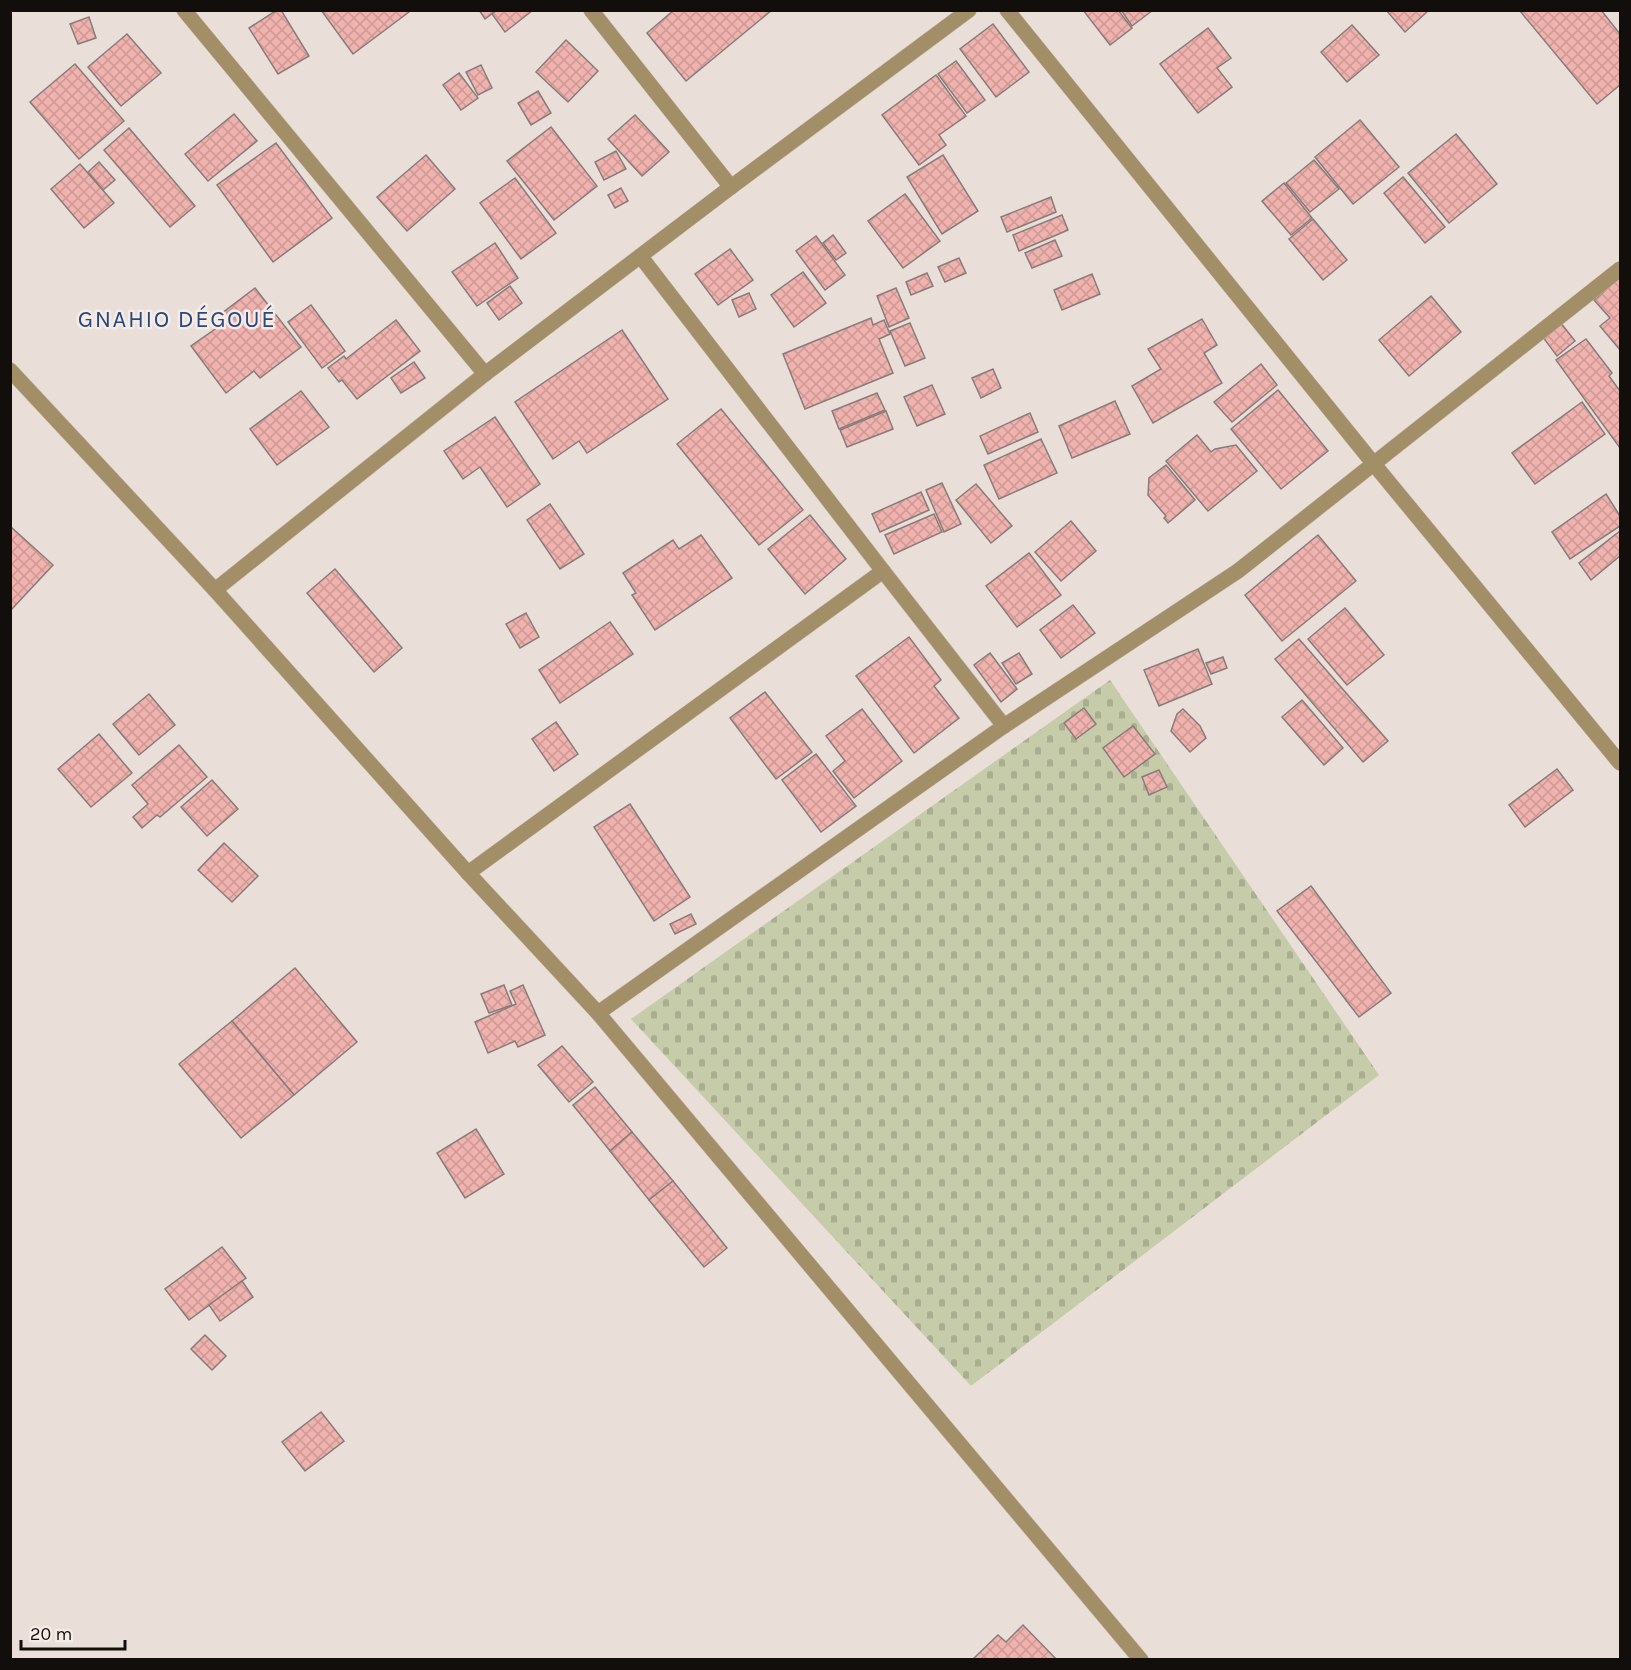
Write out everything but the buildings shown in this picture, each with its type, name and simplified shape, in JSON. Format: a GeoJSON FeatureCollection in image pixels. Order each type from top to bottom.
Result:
{"type":"FeatureCollection","features":[{"type":"Feature","properties":{"kind":"street"},"geometry":{"type":"LineString","coordinates":[[184,10],[486,374]]}},
{"type":"Feature","properties":{"kind":"street"},"geometry":{"type":"LineString","coordinates":[[591,10],[731,188]]}},
{"type":"Feature","properties":{"kind":"street"},"geometry":{"type":"LineString","coordinates":[[215,590],[486,374],[969,10]]}},
{"type":"Feature","properties":{"kind":"street"},"geometry":{"type":"LineString","coordinates":[[1007,10],[1373,463],[1620,763]]}},
{"type":"Feature","properties":{"kind":"street"},"geometry":{"type":"LineString","coordinates":[[641,257],[1004,726]]}},
{"type":"Feature","properties":{"kind":"street"},"geometry":{"type":"LineString","coordinates":[[598,1013],[1004,726],[1238,571],[1620,269]]}},
{"type":"Feature","properties":{"kind":"street"},"geometry":{"type":"LineString","coordinates":[[10,370],[215,590],[468,873],[598,1013],[1141,1659]]}},
{"type":"Feature","properties":{"kind":"street"},"geometry":{"type":"LineString","coordinates":[[468,873],[883,571]]}},
{"type":"Feature","properties":{"kind":"green space"},"geometry":{"type":"Polygon","coordinates":[[[1110,680],[1379,1075],[971,1386],[631,1019],[1110,680]]]}},
{"type":"Feature","properties":{"kind":"district","name":"GNAHIO DÉGOUÉ"},"geometry":{"type":"Point","coordinates":[177,319]}}]}
